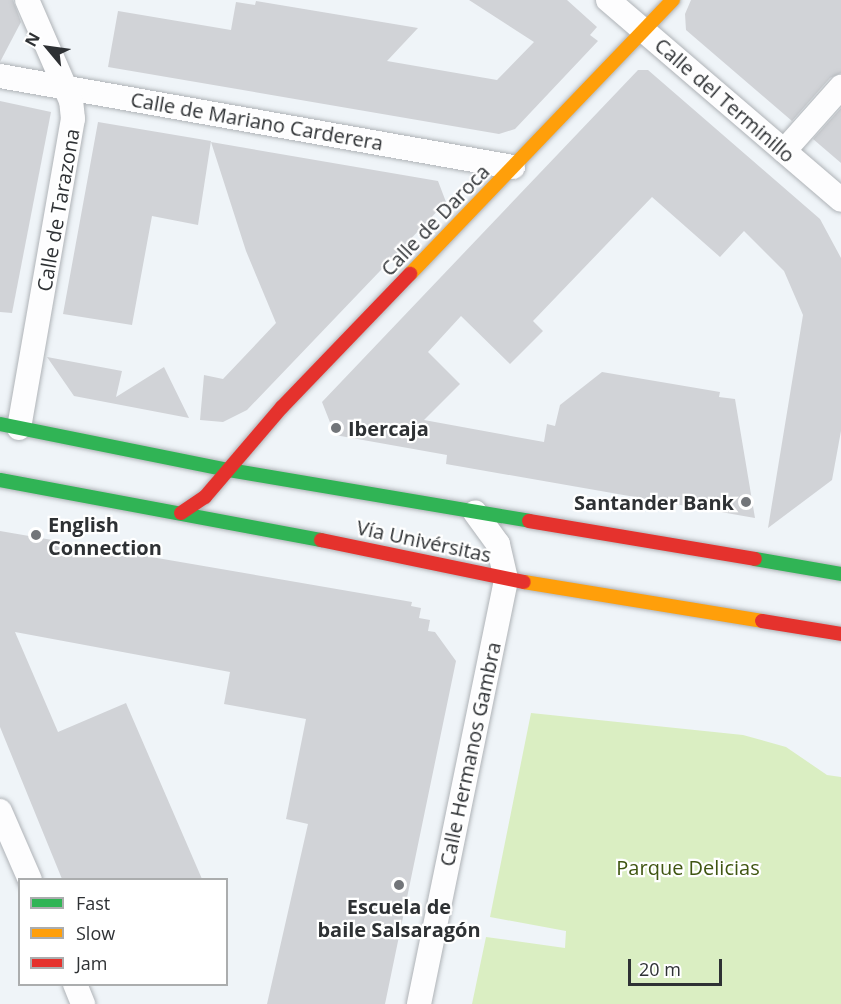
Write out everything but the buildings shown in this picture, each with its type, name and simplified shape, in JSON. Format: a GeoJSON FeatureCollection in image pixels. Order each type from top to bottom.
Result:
{"type":"FeatureCollection","features":[{"type":"Feature","properties":{"kind":"main road","name":"Calle de Daroca"},"geometry":{"type":"LineString","coordinates":[[181,513],[205,497],[282,407],[673,0]]}},
{"type":"Feature","properties":{"kind":"main road","name":"Vía Univérsitas"},"geometry":{"type":"LineString","coordinates":[[10,426],[229,470],[841,574]]}},
{"type":"Feature","properties":{"kind":"main road","name":"Vía Univérsitas"},"geometry":{"type":"LineString","coordinates":[[0,480],[181,513],[506,579],[841,634]]}},
{"type":"Feature","properties":{"kind":"street","name":"Calle de Tarazona"},"geometry":{"type":"LineString","coordinates":[[10,426],[73,119],[65,87],[27,0]]}},
{"type":"Feature","properties":{"kind":"street","name":"Calle del Terminillo"},"geometry":{"type":"LineString","coordinates":[[608,0],[841,200]]}},
{"type":"Feature","properties":{"kind":"street","name":"Calle de Mariano Carderera"},"geometry":{"type":"LineString","coordinates":[[0,76],[513,167]]}},
{"type":"Feature","properties":{"kind":"street"},"geometry":{"type":"LineString","coordinates":[[784,151],[841,87]]}},
{"type":"Feature","properties":{"kind":"street","name":"Calle Hermanos Gambra"},"geometry":{"type":"LineString","coordinates":[[419,1004],[506,579],[498,544],[476,512]]}},
{"type":"Feature","properties":{"kind":"street"},"geometry":{"type":"LineString","coordinates":[[0,811],[30,878]]}},
{"type":"Feature","properties":{"kind":"street"},"geometry":{"type":"LineString","coordinates":[[76,986],[83,1004]]}},
{"type":"Feature","properties":{"kind":"green space","name":"Parque Delicias"},"geometry":{"type":"Polygon","coordinates":[[[531,713],[743,735],[786,747],[827,775],[841,777],[841,1004],[472,1004],[486,937],[565,948],[566,931],[490,917],[531,713]]]}},
{"type":"Feature","properties":{"kind":"traffic: fast"},"geometry":{"type":"LineString","coordinates":[[0,424],[229,470],[529,521]]}},
{"type":"Feature","properties":{"kind":"traffic: fast"},"geometry":{"type":"LineString","coordinates":[[0,480],[321,540]]}},
{"type":"Feature","properties":{"kind":"traffic: fast"},"geometry":{"type":"LineString","coordinates":[[755,559],[841,574]]}},
{"type":"Feature","properties":{"kind":"traffic: slow"},"geometry":{"type":"LineString","coordinates":[[410,274],[673,0]]}},
{"type":"Feature","properties":{"kind":"traffic: slow"},"geometry":{"type":"LineString","coordinates":[[524,582],[762,621]]}},
{"type":"Feature","properties":{"kind":"traffic: jam"},"geometry":{"type":"LineString","coordinates":[[181,513],[205,497],[282,407],[410,274]]}},
{"type":"Feature","properties":{"kind":"traffic: jam"},"geometry":{"type":"LineString","coordinates":[[529,521],[755,559]]}},
{"type":"Feature","properties":{"kind":"traffic: jam"},"geometry":{"type":"LineString","coordinates":[[321,540],[524,582]]}},
{"type":"Feature","properties":{"kind":"traffic: jam"},"geometry":{"type":"LineString","coordinates":[[762,621],[841,634]]}},
{"type":"Feature","properties":{"kind":"place","name":"Ibercaja"},"geometry":{"type":"Point","coordinates":[336,428]}},
{"type":"Feature","properties":{"kind":"place","name":"Santander Bank"},"geometry":{"type":"Point","coordinates":[746,502]}},
{"type":"Feature","properties":{"kind":"place","name":"English Connection"},"geometry":{"type":"Point","coordinates":[36,535]}},
{"type":"Feature","properties":{"kind":"place","name":"Escuela de baile Salsaragón"},"geometry":{"type":"Point","coordinates":[399,885]}}]}
